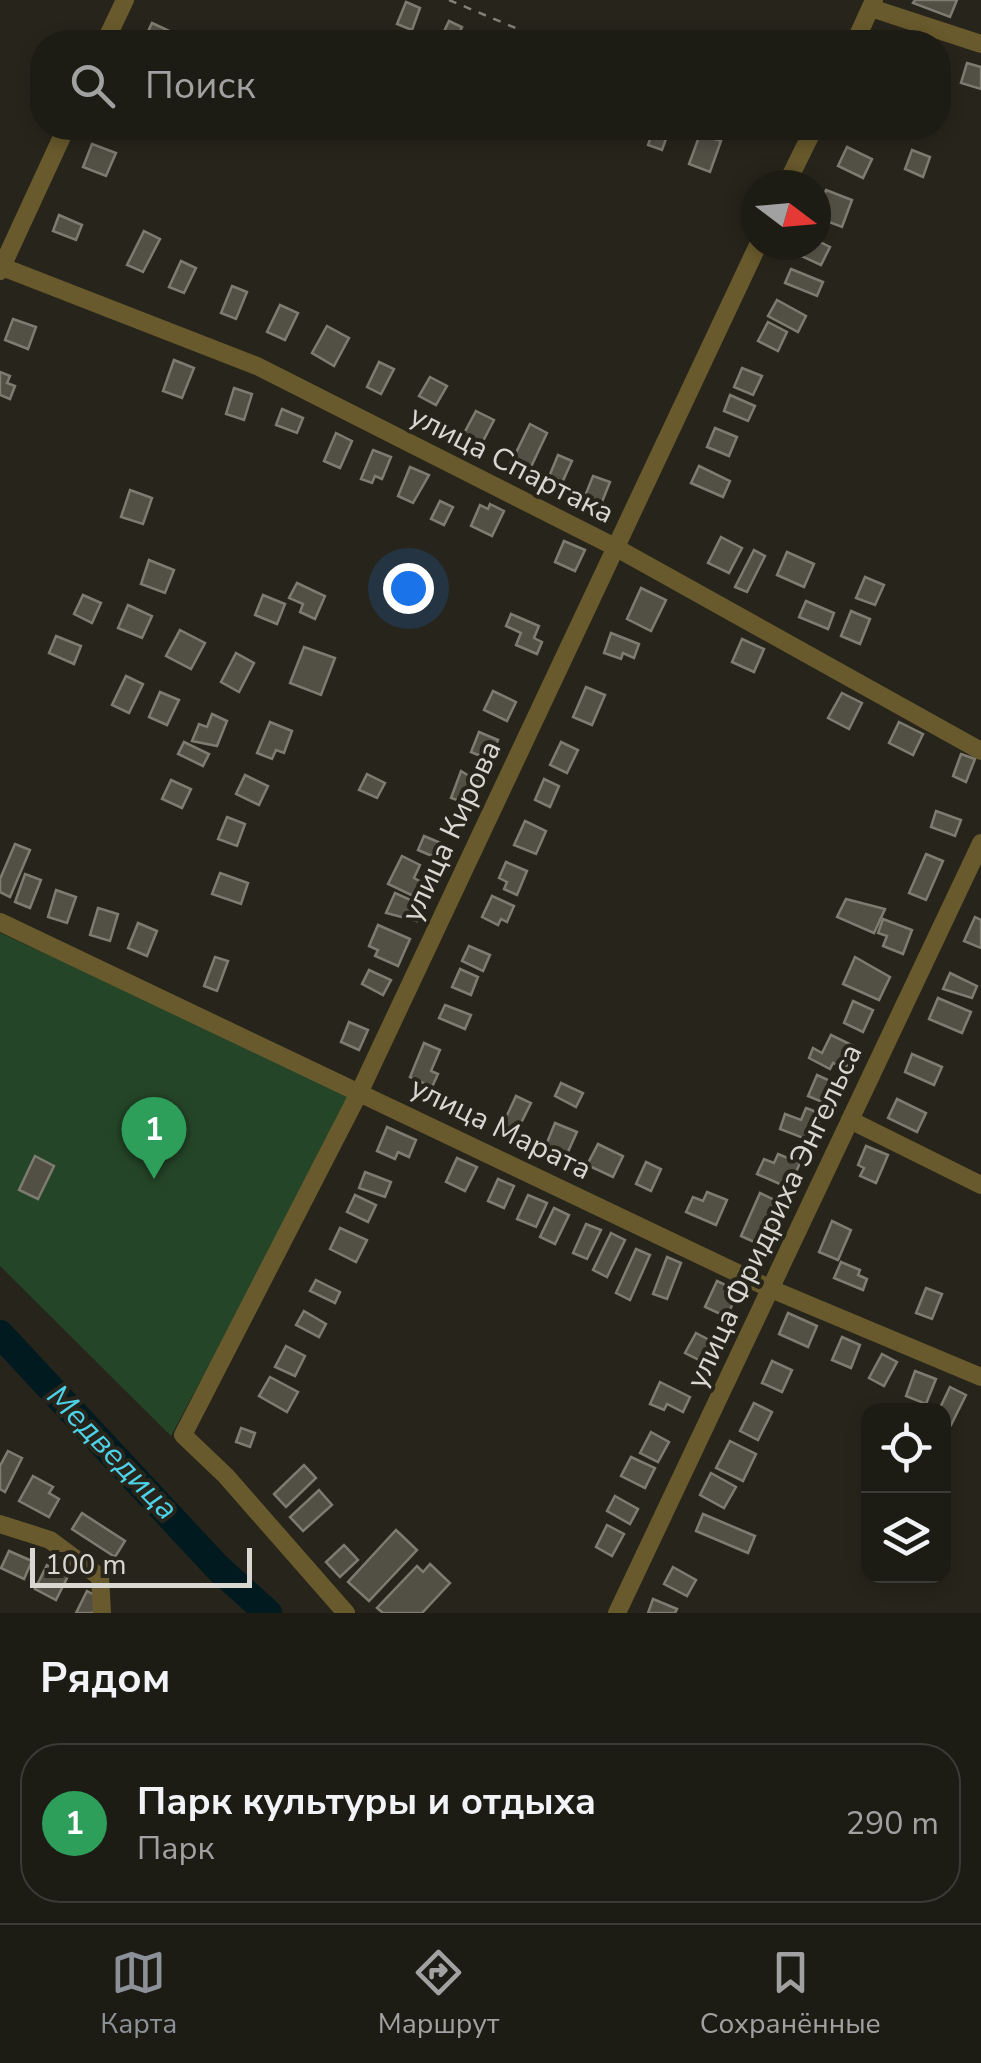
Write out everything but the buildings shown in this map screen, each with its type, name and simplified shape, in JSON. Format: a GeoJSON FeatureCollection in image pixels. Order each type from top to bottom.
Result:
{"type":"FeatureCollection","features":[{"type":"Feature","properties":{"kind":"street"},"geometry":{"type":"LineString","coordinates":[[111,30],[125,0]]}},
{"type":"Feature","properties":{"kind":"street"},"geometry":{"type":"LineString","coordinates":[[861,30],[873,4],[943,30]]}},
{"type":"Feature","properties":{"kind":"street"},"geometry":{"type":"LineString","coordinates":[[951,33],[981,44]]}},
{"type":"Feature","properties":{"kind":"street"},"geometry":{"type":"LineString","coordinates":[[1,268],[60,140]]}},
{"type":"Feature","properties":{"kind":"street"},"geometry":{"type":"LineString","coordinates":[[793,170],[808,140]]}},
{"type":"Feature","properties":{"kind":"street","name":"улица Кирова"},"geometry":{"type":"LineString","coordinates":[[346,1613],[226,1476],[184,1435],[360,1090],[751,260]]}},
{"type":"Feature","properties":{"kind":"street","name":"улица Спартака"},"geometry":{"type":"LineString","coordinates":[[1,268],[257,366],[613,546],[981,751]]}},
{"type":"Feature","properties":{"kind":"street","name":"улица Фридриха Энгельса"},"geometry":{"type":"LineString","coordinates":[[617,1613],[981,843]]}},
{"type":"Feature","properties":{"kind":"street","name":"улица Марата"},"geometry":{"type":"LineString","coordinates":[[0,922],[360,1090],[771,1289],[981,1377]]}},
{"type":"Feature","properties":{"kind":"street"},"geometry":{"type":"LineString","coordinates":[[850,1120],[981,1185]]}},
{"type":"Feature","properties":{"kind":"street"},"geometry":{"type":"LineString","coordinates":[[0,1524],[50,1540],[100,1576],[102,1613]]}},
{"type":"Feature","properties":{"kind":"path"},"geometry":{"type":"LineString","coordinates":[[449,0],[520,30]]}},
{"type":"Feature","properties":{"kind":"green space"},"geometry":{"type":"Polygon","coordinates":[[[0,933],[355,1093],[171,1436],[0,1266],[0,933]]]}},
{"type":"Feature","properties":{"kind":"waterway","name":"Медведица"},"geometry":{"type":"LineString","coordinates":[[0,1334],[218,1568],[268,1613]]}},
{"type":"Feature","properties":{"kind":"place","name":"Парк культуры и отдыха"},"geometry":{"type":"Point","coordinates":[154,1179]}}]}
